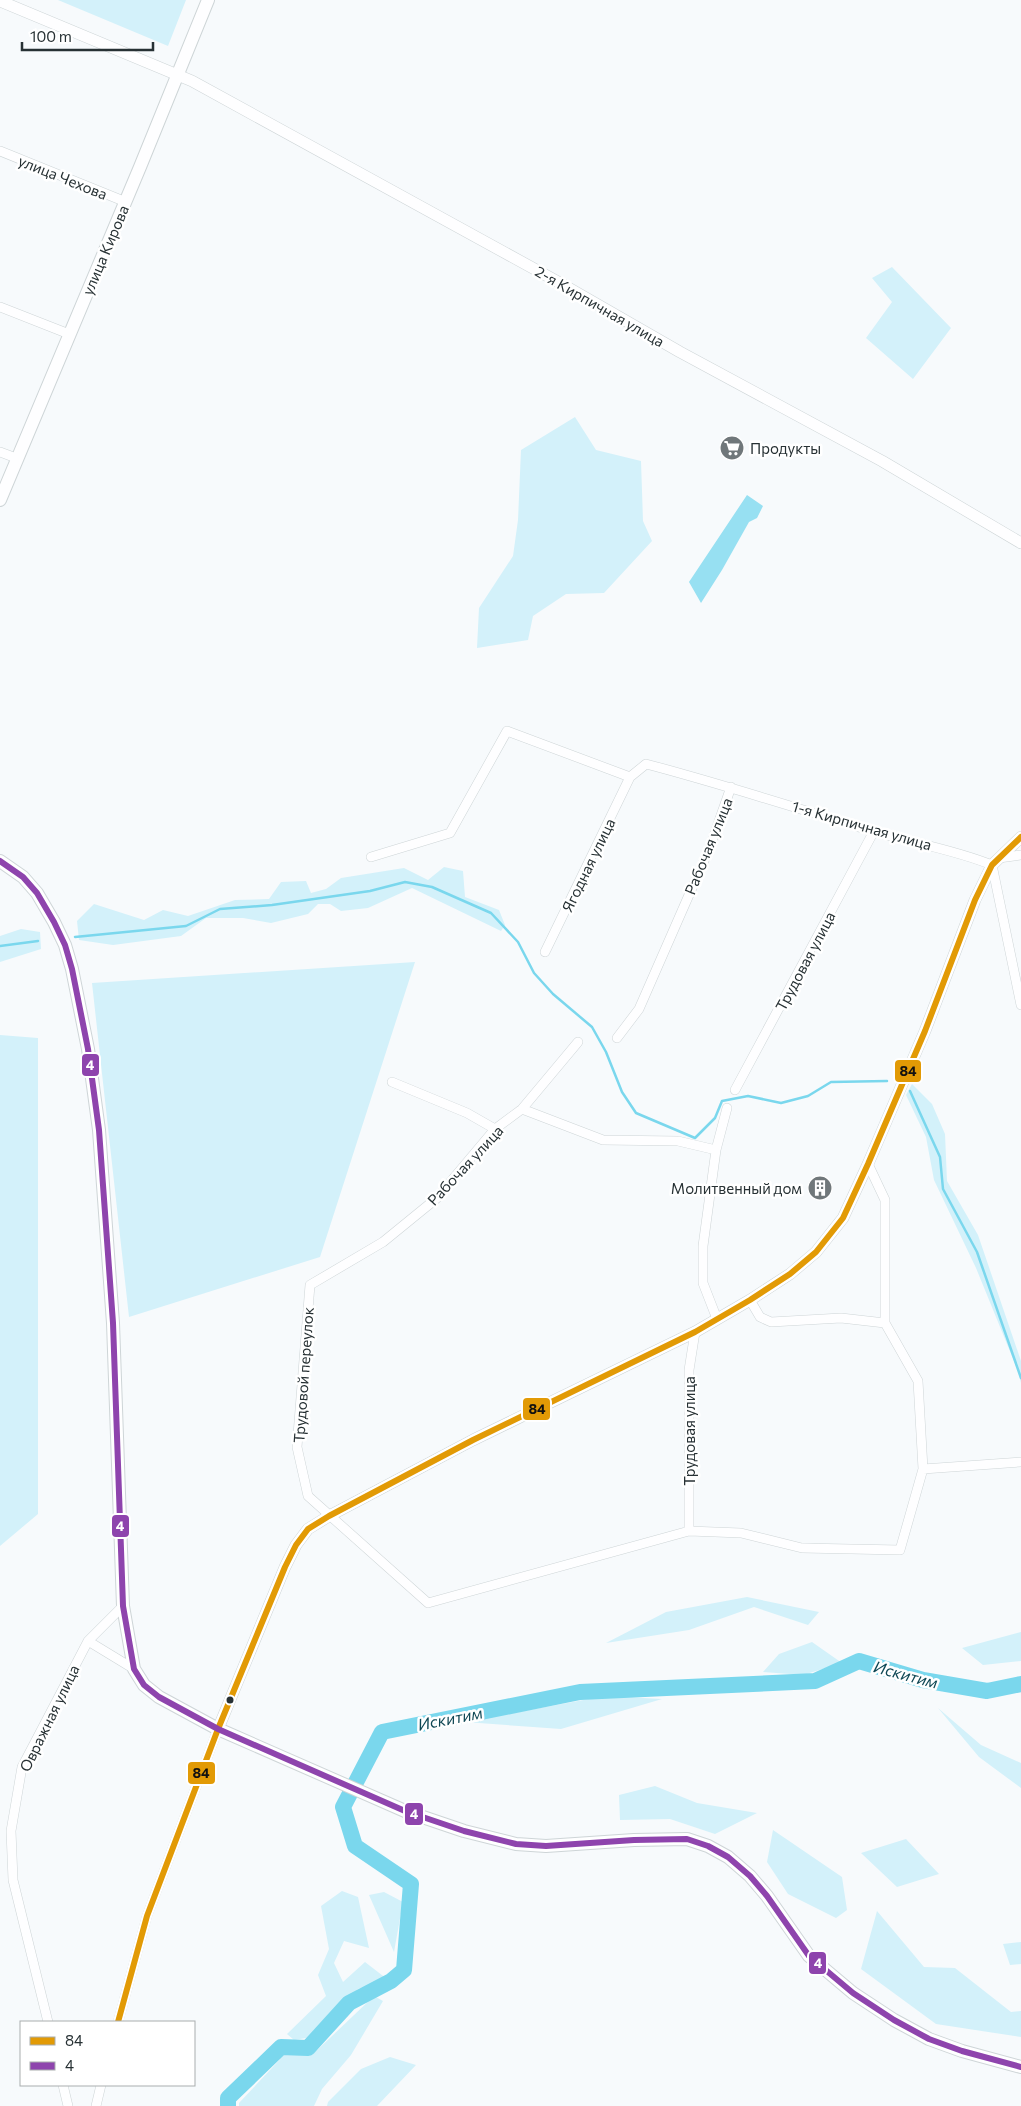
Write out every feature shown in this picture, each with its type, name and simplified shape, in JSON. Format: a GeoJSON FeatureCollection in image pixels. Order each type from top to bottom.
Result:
{"type":"FeatureCollection","features":[{"type":"Feature","properties":{"kind":"main road","name":"улица Кирова"},"geometry":{"type":"LineString","coordinates":[[0,500],[16,458],[126,202],[208,0]]}},
{"type":"Feature","properties":{"kind":"main road"},"geometry":{"type":"LineString","coordinates":[[0,861],[23,877],[38,893],[65,945],[72,969],[88,1049],[99,1130],[113,1323],[123,1606],[134,1669],[144,1685],[158,1697],[218,1729],[405,1811],[464,1831],[516,1844],[546,1846],[634,1840],[686,1839],[708,1846],[728,1857],[750,1876],[809,1956],[853,1994],[922,2036],[962,2051],[1021,2067]]}},
{"type":"Feature","properties":{"kind":"street","name":"2-я Кирпичная улица"},"geometry":{"type":"LineString","coordinates":[[0,1],[177,74],[261,117],[688,356],[882,461],[1021,543]]}},
{"type":"Feature","properties":{"kind":"street","name":"улица Чехова"},"geometry":{"type":"LineString","coordinates":[[0,151],[126,202]]}},
{"type":"Feature","properties":{"kind":"street"},"geometry":{"type":"LineString","coordinates":[[0,307],[69,334]]}},
{"type":"Feature","properties":{"kind":"street"},"geometry":{"type":"LineString","coordinates":[[0,452],[16,458]]}},
{"type":"Feature","properties":{"kind":"street"},"geometry":{"type":"LineString","coordinates":[[371,857],[450,833],[508,731],[630,777]]}},
{"type":"Feature","properties":{"kind":"street","name":"1-я Кирпичная улица"},"geometry":{"type":"LineString","coordinates":[[630,777],[646,764],[731,787],[874,831],[996,861],[1021,855]]}},
{"type":"Feature","properties":{"kind":"street","name":"Ягодная улица"},"geometry":{"type":"LineString","coordinates":[[545,952],[630,777]]}},
{"type":"Feature","properties":{"kind":"street","name":"Рабочая улица"},"geometry":{"type":"LineString","coordinates":[[617,1038],[639,1009],[710,847],[731,787]]}},
{"type":"Feature","properties":{"kind":"street","name":"Трудовая улица"},"geometry":{"type":"LineString","coordinates":[[735,1090],[874,831]]}},
{"type":"Feature","properties":{"kind":"street"},"geometry":{"type":"LineString","coordinates":[[118,2021],[148,1916],[218,1729],[285,1566],[296,1544],[308,1529],[329,1516],[473,1440],[695,1332],[790,1274],[816,1252],[843,1218],[868,1164],[925,1031],[976,900],[996,861],[1021,837]]}},
{"type":"Feature","properties":{"kind":"street"},"geometry":{"type":"LineString","coordinates":[[996,861],[1021,1005]]}},
{"type":"Feature","properties":{"kind":"street","name":"Рабочая улица"},"geometry":{"type":"LineString","coordinates":[[310,1285],[383,1242],[438,1198],[495,1129],[522,1110],[578,1042]]}},
{"type":"Feature","properties":{"kind":"street"},"geometry":{"type":"LineString","coordinates":[[392,1082],[467,1113],[495,1129]]}},
{"type":"Feature","properties":{"kind":"street"},"geometry":{"type":"LineString","coordinates":[[717,1319],[703,1283],[703,1246],[716,1150],[727,1108]]}},
{"type":"Feature","properties":{"kind":"street"},"geometry":{"type":"LineString","coordinates":[[522,1110],[603,1140],[678,1141],[716,1150]]}},
{"type":"Feature","properties":{"kind":"street"},"geometry":{"type":"LineString","coordinates":[[689,1531],[741,1533],[802,1548],[900,1550],[923,1468],[918,1381],[885,1323],[885,1200],[868,1164]]}},
{"type":"Feature","properties":{"kind":"street","name":"Трудовой переулок"},"geometry":{"type":"LineString","coordinates":[[310,1285],[297,1447],[308,1496],[428,1603],[689,1531]]}},
{"type":"Feature","properties":{"kind":"street"},"geometry":{"type":"LineString","coordinates":[[750,1300],[760,1317],[771,1322],[841,1318],[885,1323]]}},
{"type":"Feature","properties":{"kind":"street","name":"Трудовая улица"},"geometry":{"type":"LineString","coordinates":[[689,1531],[689,1370],[695,1332]]}},
{"type":"Feature","properties":{"kind":"street"},"geometry":{"type":"LineString","coordinates":[[923,1468],[1021,1462]]}},
{"type":"Feature","properties":{"kind":"street","name":"Овражная улица"},"geometry":{"type":"LineString","coordinates":[[48,2021],[13,1880],[10,1831],[22,1767],[88,1641],[123,1606]]}},
{"type":"Feature","properties":{"kind":"street"},"geometry":{"type":"LineString","coordinates":[[88,1641],[134,1669]]}},
{"type":"Feature","properties":{"kind":"street"},"geometry":{"type":"LineString","coordinates":[[63,2086],[68,2106]]}},
{"type":"Feature","properties":{"kind":"street"},"geometry":{"type":"LineString","coordinates":[[96,2106],[102,2086]]}},
{"type":"Feature","properties":{"kind":"shaded area"},"geometry":{"type":"Polygon","coordinates":[[[58,0],[186,0],[168,46],[58,0]]]}},
{"type":"Feature","properties":{"kind":"shaded area"},"geometry":{"type":"Polygon","coordinates":[[[892,267],[951,328],[913,379],[866,338],[892,302],[872,278],[892,267]]]}},
{"type":"Feature","properties":{"kind":"shaded area"},"geometry":{"type":"Polygon","coordinates":[[[575,417],[596,450],[641,461],[643,521],[652,541],[604,593],[566,594],[533,616],[528,640],[477,648],[479,608],[513,556],[518,520],[521,450],[575,417]]]}},
{"type":"Feature","properties":{"kind":"shaded area"},"geometry":{"type":"Polygon","coordinates":[[[747,495],[763,506],[757,518],[749,522],[701,603],[689,582],[747,495]]]}},
{"type":"Feature","properties":{"kind":"shaded area"},"geometry":{"type":"Polygon","coordinates":[[[444,867],[463,871],[465,897],[499,910],[505,925],[501,931],[412,888],[368,908],[341,911],[330,904],[318,904],[308,914],[271,923],[243,918],[206,918],[181,936],[113,945],[79,940],[77,921],[94,904],[144,920],[163,910],[188,916],[235,900],[269,899],[281,882],[306,881],[311,893],[326,889],[341,878],[404,868],[428,880],[444,867]]]}},
{"type":"Feature","properties":{"kind":"shaded area"},"geometry":{"type":"Polygon","coordinates":[[[21,929],[40,932],[41,949],[0,962],[0,936],[21,929]]]}},
{"type":"Feature","properties":{"kind":"shaded area"},"geometry":{"type":"Polygon","coordinates":[[[415,962],[320,1257],[129,1317],[92,983],[415,962]]]}},
{"type":"Feature","properties":{"kind":"shaded area"},"geometry":{"type":"Polygon","coordinates":[[[0,1035],[38,1038],[38,1514],[0,1546],[0,1035]]]}},
{"type":"Feature","properties":{"kind":"shaded area"},"geometry":{"type":"Polygon","coordinates":[[[912,1084],[932,1104],[945,1134],[947,1181],[978,1235],[1021,1361],[1021,1383],[1018,1371],[976,1268],[934,1180],[926,1137],[906,1095],[912,1084]]]}},
{"type":"Feature","properties":{"kind":"shaded area"},"geometry":{"type":"Polygon","coordinates":[[[747,1597],[819,1612],[808,1625],[754,1607],[689,1630],[606,1643],[666,1612],[747,1597]]]}},
{"type":"Feature","properties":{"kind":"shaded area"},"geometry":{"type":"Polygon","coordinates":[[[1021,1632],[1021,1661],[983,1665],[962,1648],[1021,1632]]]}},
{"type":"Feature","properties":{"kind":"shaded area"},"geometry":{"type":"Polygon","coordinates":[[[812,1642],[842,1663],[803,1675],[763,1672],[779,1654],[812,1642]]]}},
{"type":"Feature","properties":{"kind":"shaded area"},"geometry":{"type":"Polygon","coordinates":[[[605,1696],[662,1699],[561,1729],[465,1722],[605,1696]]]}},
{"type":"Feature","properties":{"kind":"shaded area"},"geometry":{"type":"Polygon","coordinates":[[[938,1708],[981,1745],[1021,1763],[1021,1788],[979,1757],[938,1708]]]}},
{"type":"Feature","properties":{"kind":"shaded area"},"geometry":{"type":"Polygon","coordinates":[[[655,1786],[697,1803],[757,1813],[715,1834],[670,1819],[620,1820],[619,1795],[655,1786]]]}},
{"type":"Feature","properties":{"kind":"shaded area"},"geometry":{"type":"Polygon","coordinates":[[[773,1830],[842,1877],[847,1910],[836,1918],[788,1894],[767,1862],[773,1830]]]}},
{"type":"Feature","properties":{"kind":"shaded area"},"geometry":{"type":"Polygon","coordinates":[[[906,1839],[939,1874],[897,1887],[861,1853],[906,1839]]]}},
{"type":"Feature","properties":{"kind":"shaded area"},"geometry":{"type":"Polygon","coordinates":[[[342,1891],[358,1897],[369,1948],[344,1941],[334,1963],[343,1982],[365,1962],[387,1979],[358,1989],[312,2037],[294,2040],[287,2034],[326,1996],[318,1975],[329,1949],[321,1906],[342,1891]]]}},
{"type":"Feature","properties":{"kind":"shaded area"},"geometry":{"type":"Polygon","coordinates":[[[384,1892],[403,1902],[394,1952],[369,1895],[384,1892]]]}},
{"type":"Feature","properties":{"kind":"shaded area"},"geometry":{"type":"Polygon","coordinates":[[[877,1911],[924,1967],[955,1968],[1011,2012],[1021,2011],[1021,2037],[936,2024],[861,1969],[877,1911]]]}},
{"type":"Feature","properties":{"kind":"shaded area"},"geometry":{"type":"Polygon","coordinates":[[[1021,1942],[1021,1964],[1010,1965],[1003,1944],[1021,1942]]]}},
{"type":"Feature","properties":{"kind":"shaded area"},"geometry":{"type":"Polygon","coordinates":[[[374,1996],[383,2001],[351,2055],[322,2089],[314,2106],[239,2106],[239,2103],[286,2053],[311,2056],[374,1996]]]}},
{"type":"Feature","properties":{"kind":"shaded area"},"geometry":{"type":"Polygon","coordinates":[[[390,2057],[416,2065],[377,2106],[327,2106],[328,2102],[361,2069],[390,2057]]]}},
{"type":"Feature","properties":{"kind":"waterway"},"geometry":{"type":"LineString","coordinates":[[75,937],[186,926],[220,909],[272,905],[370,891],[405,882],[432,887],[491,913],[518,942],[534,973],[553,994],[592,1027],[606,1052],[622,1092],[636,1113],[695,1138],[715,1118],[722,1101],[748,1096],[781,1103],[808,1096],[831,1082],[887,1081]]}},
{"type":"Feature","properties":{"kind":"waterway"},"geometry":{"type":"LineString","coordinates":[[0,946],[38,941]]}},
{"type":"Feature","properties":{"kind":"waterway"},"geometry":{"type":"LineString","coordinates":[[910,1091],[940,1157],[943,1189],[977,1252],[1021,1378]]}},
{"type":"Feature","properties":{"kind":"waterway","name":"Искитим"},"geometry":{"type":"LineString","coordinates":[[228,2106],[228,2098],[281,2047],[308,2048],[349,2003],[391,1981],[404,1970],[411,1884],[355,1846],[343,1807],[382,1732],[580,1692],[815,1681],[859,1661],[923,1680],[987,1691],[1021,1684]]}},
{"type":"Feature","properties":{"kind":"transit line","name":"84"},"geometry":{"type":"LineString","coordinates":[[118,2021],[147,1916],[218,1729],[285,1567],[296,1545],[308,1529],[473,1440],[695,1332],[790,1274],[816,1252],[843,1218],[868,1164],[925,1031],[975,900],[992,865],[1021,837]]}},
{"type":"Feature","properties":{"kind":"transit line","name":"4"},"geometry":{"type":"LineString","coordinates":[[0,861],[23,877],[37,893],[65,945],[72,969],[88,1049],[99,1130],[113,1323],[123,1606],[134,1669],[144,1685],[159,1697],[218,1729],[405,1811],[464,1831],[516,1844],[546,1846],[634,1840],[687,1839],[708,1846],[728,1857],[750,1876],[767,1896],[809,1956],[853,1993],[894,2020],[929,2039],[962,2051],[1021,2067]]}},
{"type":"Feature","properties":{"kind":"place","name":"Продукты"},"geometry":{"type":"Point","coordinates":[732,448]}},
{"type":"Feature","properties":{"kind":"place","name":"Молитвенный дом"},"geometry":{"type":"Point","coordinates":[820,1188]}}]}
